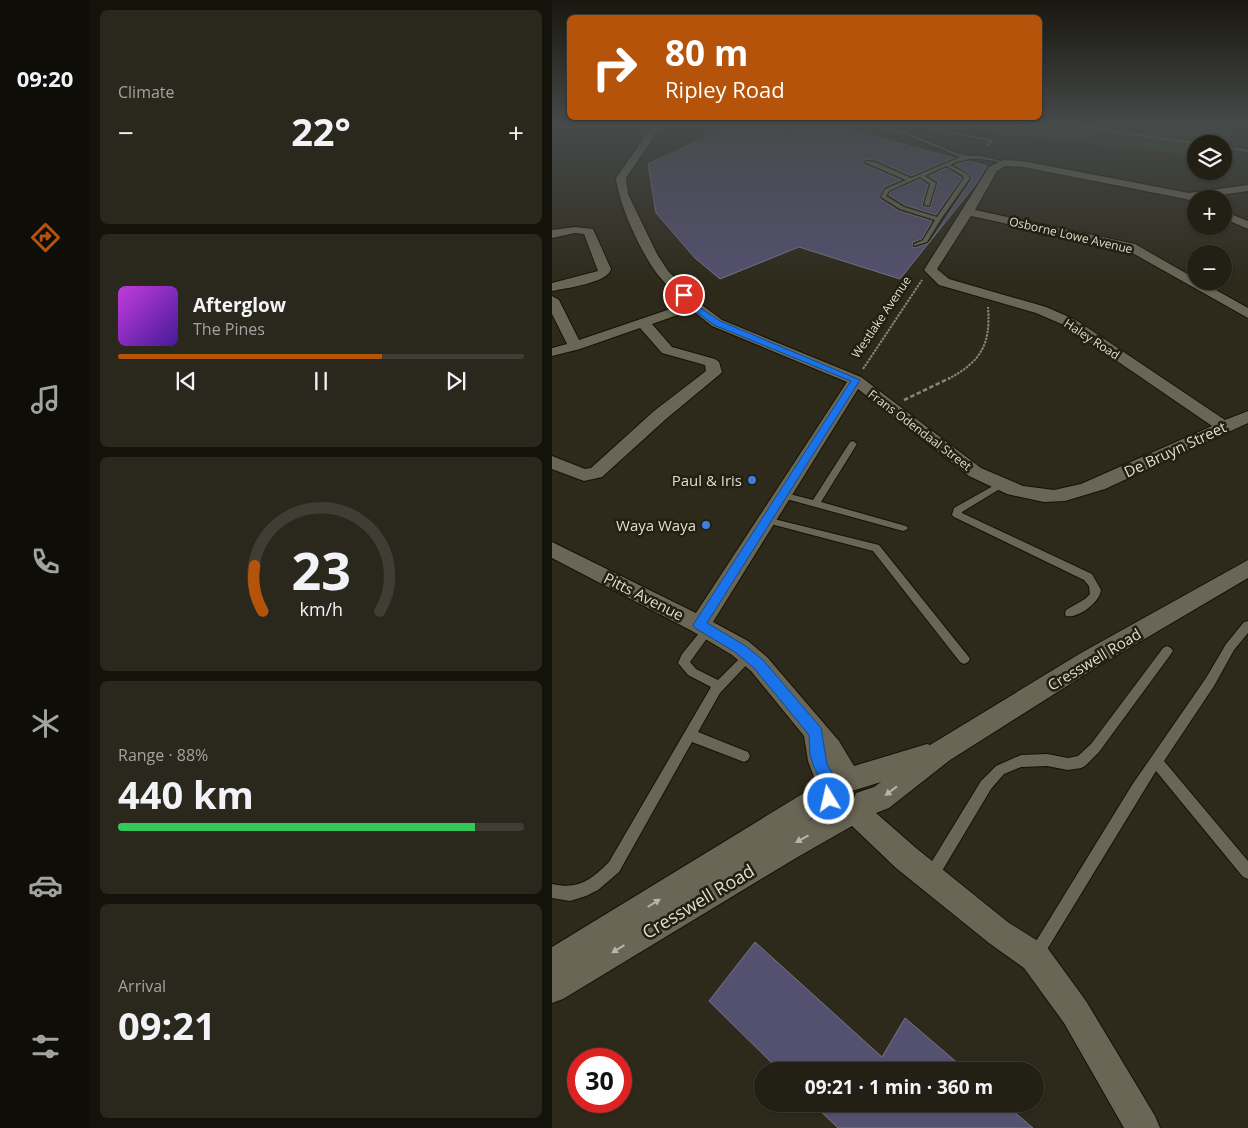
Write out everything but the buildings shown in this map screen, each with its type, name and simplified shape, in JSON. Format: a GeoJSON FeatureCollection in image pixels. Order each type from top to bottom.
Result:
{"type":"FeatureCollection","features":[{"type":"Feature","properties":{"kind":"street","name":"Frans Odendaal Street"},"geometry":{"type":"LineString","coordinates":[[621,179],[622,194],[651,254],[663,273],[694,305],[717,323],[856,380],[975,472],[1000,486],[1020,492],[1053,496],[1084,490],[1103,483]]}},
{"type":"Feature","properties":{"kind":"street"},"geometry":{"type":"LineString","coordinates":[[932,266],[987,179]]}},
{"type":"Feature","properties":{"kind":"street"},"geometry":{"type":"LineString","coordinates":[[1095,179],[1187,197]]}},
{"type":"Feature","properties":{"kind":"street"},"geometry":{"type":"LineString","coordinates":[[1232,191],[1248,188]]}},
{"type":"Feature","properties":{"kind":"street","name":"Osborne Lowe Avenue"},"geometry":{"type":"LineString","coordinates":[[968,212],[1131,247],[1248,314]]}},
{"type":"Feature","properties":{"kind":"street"},"geometry":{"type":"LineString","coordinates":[[1232,218],[1248,226]]}},
{"type":"Feature","properties":{"kind":"street"},"geometry":{"type":"LineString","coordinates":[[552,234],[575,230],[589,231],[604,269],[604,273],[599,276],[552,287]]}},
{"type":"Feature","properties":{"kind":"street","name":"Haley Road"},"geometry":{"type":"LineString","coordinates":[[932,266],[938,279],[944,282],[1041,310],[1071,323],[1224,427]]}},
{"type":"Feature","properties":{"kind":"street"},"geometry":{"type":"LineString","coordinates":[[552,300],[575,346]]}},
{"type":"Feature","properties":{"kind":"street"},"geometry":{"type":"LineString","coordinates":[[552,352],[575,346],[694,305]]}},
{"type":"Feature","properties":{"kind":"street"},"geometry":{"type":"LineString","coordinates":[[552,462],[584,475],[596,473],[660,415],[714,372],[714,365],[710,362],[667,350],[642,322]]}},
{"type":"Feature","properties":{"kind":"street"},"geometry":{"type":"LineString","coordinates":[[704,627],[766,520],[856,380]]}},
{"type":"Feature","properties":{"kind":"street","name":"De Bruyn Street"},"geometry":{"type":"LineString","coordinates":[[1103,483],[1248,416]]}},
{"type":"Feature","properties":{"kind":"street","name":"Pitts Avenue"},"geometry":{"type":"LineString","coordinates":[[552,549],[704,627],[740,648],[777,686],[816,733],[817,755],[821,767],[847,795]]}},
{"type":"Feature","properties":{"kind":"street","name":"Cresswell Road"},"geometry":{"type":"LineString","coordinates":[[552,964],[847,795],[880,799],[941,752],[1098,656],[1248,568]]}},
{"type":"Feature","properties":{"kind":"street"},"geometry":{"type":"LineString","coordinates":[[847,795],[906,858],[999,933],[1035,957],[1075,1012],[1143,1128]]}},
{"type":"Feature","properties":{"kind":"street","name":"Cresswell Road"},"geometry":{"type":"LineString","coordinates":[[552,988],[786,848],[847,795]]}},
{"type":"Feature","properties":{"kind":"lane"},"geometry":{"type":"LineString","coordinates":[[909,179],[886,190],[884,198],[938,219]]}},
{"type":"Feature","properties":{"kind":"lane"},"geometry":{"type":"LineString","coordinates":[[927,179],[933,182],[927,205]]}},
{"type":"Feature","properties":{"kind":"lane"},"geometry":{"type":"LineString","coordinates":[[916,245],[926,240],[938,219],[967,179]]}},
{"type":"Feature","properties":{"kind":"lane"},"geometry":{"type":"LineString","coordinates":[[815,504],[853,444]]}},
{"type":"Feature","properties":{"kind":"lane"},"geometry":{"type":"LineString","coordinates":[[1000,486],[957,510],[957,514],[1088,577],[1096,585],[1095,597],[1070,613]]}},
{"type":"Feature","properties":{"kind":"lane"},"geometry":{"type":"LineString","coordinates":[[782,496],[902,528]]}},
{"type":"Feature","properties":{"kind":"lane"},"geometry":{"type":"LineString","coordinates":[[766,520],[876,548],[964,659]]}},
{"type":"Feature","properties":{"kind":"lane"},"geometry":{"type":"LineString","coordinates":[[704,627],[684,662],[692,672],[719,686]]}},
{"type":"Feature","properties":{"kind":"lane"},"geometry":{"type":"LineString","coordinates":[[1035,957],[1137,789],[1246,630]]}},
{"type":"Feature","properties":{"kind":"lane"},"geometry":{"type":"LineString","coordinates":[[930,877],[986,785],[1000,770],[1021,761],[1047,760],[1068,764],[1081,762],[1095,748],[1167,651]]}},
{"type":"Feature","properties":{"kind":"lane"},"geometry":{"type":"LineString","coordinates":[[552,891],[573,894],[601,881],[614,867],[719,686],[749,656]]}},
{"type":"Feature","properties":{"kind":"lane"},"geometry":{"type":"LineString","coordinates":[[690,734],[744,756]]}},
{"type":"Feature","properties":{"kind":"lane"},"geometry":{"type":"LineString","coordinates":[[1156,761],[1248,872]]}},
{"type":"Feature","properties":{"kind":"path","name":"Westlake Avenue"},"geometry":{"type":"LineString","coordinates":[[856,380],[932,266]]}},
{"type":"Feature","properties":{"kind":"path"},"geometry":{"type":"LineString","coordinates":[[890,406],[957,374],[974,362],[989,331],[990,321],[988,307],[978,292]]}},
{"type":"Feature","properties":{"kind":"place","name":"Paul & Iris"},"geometry":{"type":"Point","coordinates":[752,480]}},
{"type":"Feature","properties":{"kind":"place","name":"Waya Waya"},"geometry":{"type":"Point","coordinates":[706,525]}},
{"type":"Feature","properties":{"kind":"route"},"geometry":{"type":"LineString","coordinates":[[684,295],[697,308],[717,323],[856,380],[700,625],[740,648],[758,664],[816,733],[817,755],[832,788],[829,799]]}}]}
